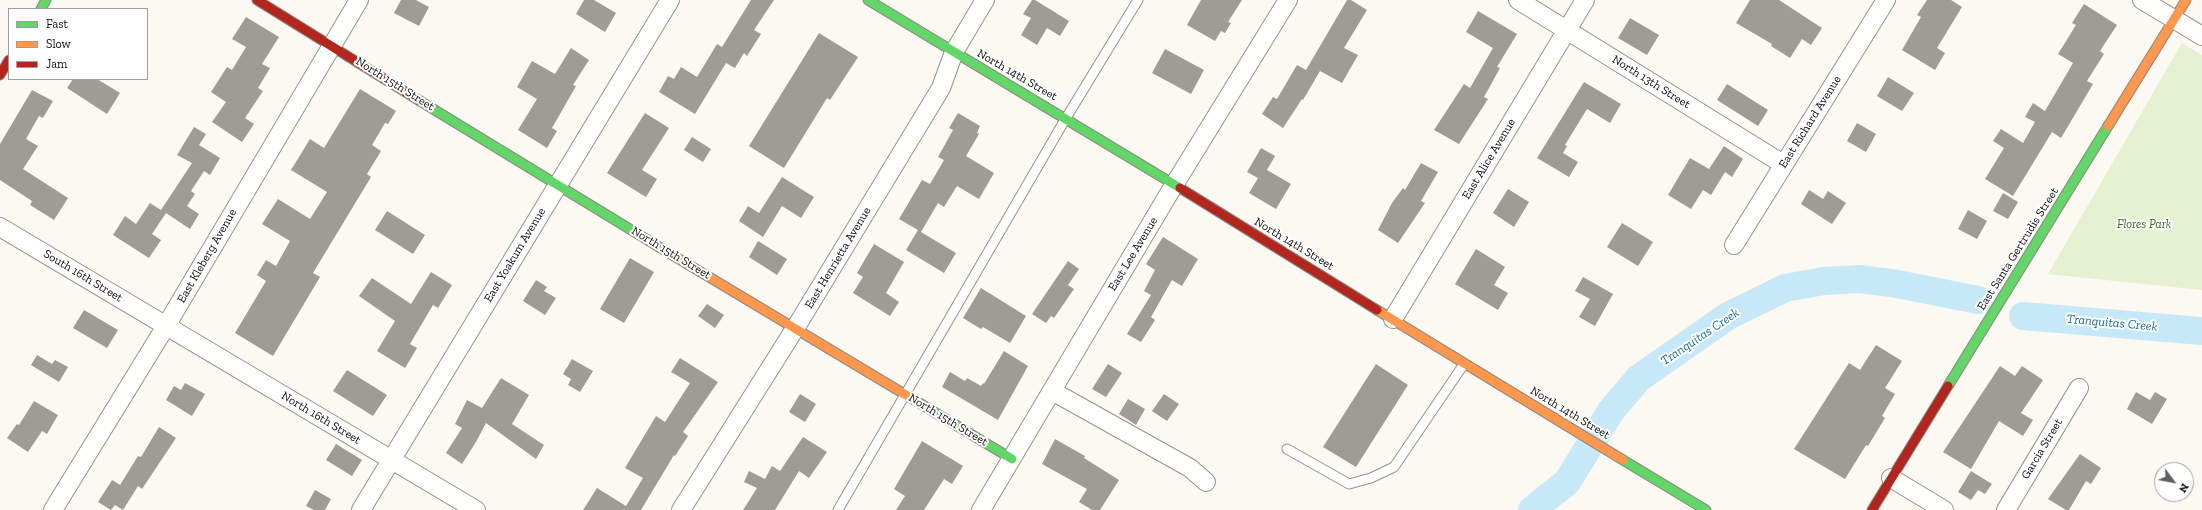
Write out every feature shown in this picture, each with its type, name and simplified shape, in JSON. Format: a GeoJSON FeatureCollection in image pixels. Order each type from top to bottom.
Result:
{"type":"FeatureCollection","features":[{"type":"Feature","properties":{"kind":"street","name":"North 15th Street"},"geometry":{"type":"LineString","coordinates":[[257,0],[332,44],[557,185],[796,327],[1012,459]]}},
{"type":"Feature","properties":{"kind":"street","name":"East Kleberg Avenue"},"geometry":{"type":"LineString","coordinates":[[52,510],[166,326],[359,0]]}},
{"type":"Feature","properties":{"kind":"street","name":"East Yoakum Avenue"},"geometry":{"type":"LineString","coordinates":[[360,510],[670,0]]}},
{"type":"Feature","properties":{"kind":"street","name":"North 14th Street"},"geometry":{"type":"LineString","coordinates":[[868,0],[1066,118],[1464,364],[1706,510]]}},
{"type":"Feature","properties":{"kind":"street","name":"East Henrietta Avenue"},"geometry":{"type":"LineString","coordinates":[[682,510],[796,327],[941,88],[954,52],[985,0]]}},
{"type":"Feature","properties":{"kind":"street","name":"East Lee Avenue"},"geometry":{"type":"LineString","coordinates":[[980,510],[1012,459],[1174,186],[1288,0]]}},
{"type":"Feature","properties":{"kind":"street","name":"North 13th Street"},"geometry":{"type":"LineString","coordinates":[[1518,0],[1784,164]]}},
{"type":"Feature","properties":{"kind":"street","name":"East Alice Avenue"},"geometry":{"type":"LineString","coordinates":[[1393,319],[1585,0]]}},
{"type":"Feature","properties":{"kind":"street","name":"East Richard Avenue"},"geometry":{"type":"LineString","coordinates":[[1734,245],[1886,0]]}},
{"type":"Feature","properties":{"kind":"street"},"geometry":{"type":"LineString","coordinates":[[2142,0],[2202,36]]}},
{"type":"Feature","properties":{"kind":"street","name":"East Santa Gertrudis Street"},"geometry":{"type":"LineString","coordinates":[[1872,510],[2186,0]]}},
{"type":"Feature","properties":{"kind":"street"},"geometry":{"type":"LineString","coordinates":[[0,74],[8,62]]}},
{"type":"Feature","properties":{"kind":"street","name":"South 16th Street"},"geometry":{"type":"LineString","coordinates":[[0,227],[166,326]]}},
{"type":"Feature","properties":{"kind":"street","name":"North 16th Street"},"geometry":{"type":"LineString","coordinates":[[166,326],[476,510]]}},
{"type":"Feature","properties":{"kind":"street","name":"Garcia Street"},"geometry":{"type":"LineString","coordinates":[[2006,510],[2079,388]]}},
{"type":"Feature","properties":{"kind":"street"},"geometry":{"type":"LineString","coordinates":[[1052,391],[1190,468],[1206,482]]}},
{"type":"Feature","properties":{"kind":"street"},"geometry":{"type":"LineString","coordinates":[[1891,478],[1944,510]]}},
{"type":"Feature","properties":{"kind":"lane"},"geometry":{"type":"LineString","coordinates":[[838,510],[1066,118],[1138,0]]}},
{"type":"Feature","properties":{"kind":"lane"},"geometry":{"type":"LineString","coordinates":[[1287,449],[1348,484],[1371,478],[1394,467],[1464,364]]}},
{"type":"Feature","properties":{"kind":"green space","name":"Flores Park"},"geometry":{"type":"Polygon","coordinates":[[[2182,43],[2202,55],[2202,290],[2048,274],[2182,43]]]}},
{"type":"Feature","properties":{"kind":"building"},"geometry":{"type":"Polygon","coordinates":[[[401,0],[416,0],[429,7],[419,26],[394,13],[401,0]]]}},
{"type":"Feature","properties":{"kind":"building"},"geometry":{"type":"Polygon","coordinates":[[[584,0],[594,0],[616,13],[605,32],[576,14],[584,0]]]}},
{"type":"Feature","properties":{"kind":"building"},"geometry":{"type":"Polygon","coordinates":[[[751,0],[774,0],[754,30],[761,34],[747,56],[744,53],[735,68],[726,63],[695,114],[659,92],[668,76],[674,79],[681,67],[697,77],[717,44],[722,47],[751,0]]]}},
{"type":"Feature","properties":{"kind":"building"},"geometry":{"type":"Polygon","coordinates":[[[1032,0],[1035,0],[1069,21],[1060,36],[1047,28],[1037,45],[1021,35],[1031,18],[1023,14],[1032,0]]]}},
{"type":"Feature","properties":{"kind":"building"},"geometry":{"type":"Polygon","coordinates":[[[1201,0],[1242,0],[1228,22],[1231,23],[1225,33],[1221,31],[1215,41],[1187,25],[1201,0]]]}},
{"type":"Feature","properties":{"kind":"building"},"geometry":{"type":"Polygon","coordinates":[[[1347,0],[1351,0],[1367,10],[1344,48],[1358,55],[1342,83],[1320,71],[1303,100],[1302,99],[1283,128],[1262,114],[1273,97],[1277,99],[1297,65],[1306,70],[1347,0]]]}},
{"type":"Feature","properties":{"kind":"building"},"geometry":{"type":"Polygon","coordinates":[[[1750,0],[1779,0],[1822,28],[1811,45],[1802,39],[1790,58],[1771,46],[1772,44],[1736,23],[1750,0]]]}},
{"type":"Feature","properties":{"kind":"building"},"geometry":{"type":"Polygon","coordinates":[[[1927,0],[1951,0],[1962,7],[1937,48],[1945,53],[1935,70],[1902,50],[1921,17],[1917,15],[1927,0]]]}},
{"type":"Feature","properties":{"kind":"building"},"geometry":{"type":"Polygon","coordinates":[[[2084,4],[2117,25],[2100,51],[2104,54],[2087,81],[2093,84],[2061,138],[2052,132],[2013,196],[1985,179],[2004,148],[1993,141],[2001,129],[2023,143],[2035,122],[2025,117],[2033,103],[2045,111],[2073,63],[2058,54],[2076,25],[2072,23],[2084,4]]]}},
{"type":"Feature","properties":{"kind":"building"},"geometry":{"type":"Polygon","coordinates":[[[1478,11],[1517,34],[1497,67],[1500,68],[1484,97],[1488,99],[1459,144],[1434,130],[1464,84],[1470,88],[1493,48],[1466,32],[1478,11]]]}},
{"type":"Feature","properties":{"kind":"building"},"geometry":{"type":"Polygon","coordinates":[[[246,17],[279,37],[262,64],[270,68],[258,88],[263,91],[245,118],[254,124],[242,142],[212,122],[226,102],[211,92],[227,67],[232,70],[246,47],[232,39],[246,17]]]}},
{"type":"Feature","properties":{"kind":"building"},"geometry":{"type":"Polygon","coordinates":[[[1630,18],[1659,35],[1647,55],[1618,38],[1630,18]]]}},
{"type":"Feature","properties":{"kind":"building"},"geometry":{"type":"Polygon","coordinates":[[[819,33],[858,57],[830,100],[827,98],[784,168],[749,146],[819,33]]]}},
{"type":"Feature","properties":{"kind":"building"},"geometry":{"type":"Polygon","coordinates":[[[571,48],[589,60],[573,85],[576,86],[552,128],[557,131],[547,148],[518,130],[537,99],[517,87],[532,61],[555,74],[571,48]]]}},
{"type":"Feature","properties":{"kind":"building"},"geometry":{"type":"Polygon","coordinates":[[[1165,49],[1204,70],[1191,94],[1152,73],[1165,49]]]}},
{"type":"Feature","properties":{"kind":"building"},"geometry":{"type":"Polygon","coordinates":[[[1888,77],[1914,93],[1902,111],[1877,96],[1888,77]]]}},
{"type":"Feature","properties":{"kind":"building"},"geometry":{"type":"Polygon","coordinates":[[[72,80],[99,80],[120,93],[107,114],[67,88],[72,80]]]}},
{"type":"Feature","properties":{"kind":"building"},"geometry":{"type":"Polygon","coordinates":[[[1584,82],[1621,104],[1610,123],[1587,109],[1565,145],[1567,146],[1563,153],[1578,162],[1569,177],[1537,158],[1584,82]]]}},
{"type":"Feature","properties":{"kind":"building"},"geometry":{"type":"Polygon","coordinates":[[[1727,84],[1768,110],[1758,126],[1717,100],[1727,84]]]}},
{"type":"Feature","properties":{"kind":"building"},"geometry":{"type":"Polygon","coordinates":[[[360,89],[396,111],[388,124],[385,123],[372,145],[381,151],[367,174],[371,177],[313,273],[320,277],[273,356],[235,333],[266,281],[257,275],[266,260],[276,266],[290,241],[262,224],[278,199],[310,219],[327,192],[291,170],[310,139],[324,148],[360,89]]]}},
{"type":"Feature","properties":{"kind":"building"},"geometry":{"type":"Polygon","coordinates":[[[32,90],[53,101],[43,118],[39,116],[26,139],[38,146],[23,169],[68,198],[54,220],[30,205],[32,201],[0,180],[0,144],[32,90]]]}},
{"type":"Feature","properties":{"kind":"building"},"geometry":{"type":"Polygon","coordinates":[[[645,113],[669,128],[642,170],[657,179],[646,197],[607,173],[645,113]]]}},
{"type":"Feature","properties":{"kind":"building"},"geometry":{"type":"Polygon","coordinates":[[[958,113],[980,126],[977,133],[979,134],[966,156],[994,173],[979,199],[957,186],[944,207],[938,203],[921,232],[956,253],[944,273],[906,250],[918,230],[899,219],[922,180],[930,184],[944,160],[938,157],[953,130],[949,128],[958,113]]]}},
{"type":"Feature","properties":{"kind":"building"},"geometry":{"type":"Polygon","coordinates":[[[1857,123],[1876,134],[1866,152],[1847,141],[1857,123]]]}},
{"type":"Feature","properties":{"kind":"building"},"geometry":{"type":"Polygon","coordinates":[[[194,127],[206,134],[199,145],[220,158],[210,175],[204,171],[191,191],[195,194],[187,206],[199,214],[190,229],[166,213],[152,234],[161,240],[149,258],[113,235],[125,216],[136,224],[150,203],[161,210],[192,163],[177,155],[194,127]]]}},
{"type":"Feature","properties":{"kind":"building"},"geometry":{"type":"Polygon","coordinates":[[[692,137],[711,149],[703,162],[684,150],[692,137]]]}},
{"type":"Feature","properties":{"kind":"building"},"geometry":{"type":"Polygon","coordinates":[[[1724,146],[1743,159],[1732,177],[1725,172],[1711,195],[1703,190],[1691,209],[1668,195],[1690,158],[1709,169],[1724,146]]]}},
{"type":"Feature","properties":{"kind":"building"},"geometry":{"type":"Polygon","coordinates":[[[1261,148],[1275,156],[1267,170],[1291,184],[1276,209],[1249,193],[1258,178],[1247,172],[1261,148]]]}},
{"type":"Feature","properties":{"kind":"building"},"geometry":{"type":"Polygon","coordinates":[[[1421,163],[1438,172],[1421,201],[1425,203],[1398,243],[1378,230],[1392,203],[1403,188],[1405,190],[1421,163]]]}},
{"type":"Feature","properties":{"kind":"building"},"geometry":{"type":"Polygon","coordinates":[[[782,177],[814,197],[801,218],[782,206],[763,237],[739,221],[748,206],[759,213],[782,177]]]}},
{"type":"Feature","properties":{"kind":"building"},"geometry":{"type":"Polygon","coordinates":[[[1508,189],[1529,202],[1514,227],[1493,213],[1508,189]]]}},
{"type":"Feature","properties":{"kind":"building"},"geometry":{"type":"Polygon","coordinates":[[[1809,190],[1823,199],[1828,191],[1846,203],[1832,224],[1801,204],[1809,190]]]}},
{"type":"Feature","properties":{"kind":"building"},"geometry":{"type":"Polygon","coordinates":[[[2003,193],[2018,202],[2008,219],[1993,211],[2003,193]]]}},
{"type":"Feature","properties":{"kind":"building"},"geometry":{"type":"Polygon","coordinates":[[[1968,210],[1987,221],[1977,239],[1958,229],[1968,210]]]}},
{"type":"Feature","properties":{"kind":"building"},"geometry":{"type":"Polygon","coordinates":[[[387,211],[425,235],[413,254],[375,230],[387,211]]]}},
{"type":"Feature","properties":{"kind":"building"},"geometry":{"type":"Polygon","coordinates":[[[1622,223],[1653,242],[1638,266],[1607,247],[1622,223]]]}},
{"type":"Feature","properties":{"kind":"building"},"geometry":{"type":"Polygon","coordinates":[[[1163,237],[1198,259],[1182,286],[1172,280],[1151,317],[1155,320],[1141,342],[1127,334],[1151,295],[1144,291],[1155,270],[1146,264],[1163,237]]]}},
{"type":"Feature","properties":{"kind":"building"},"geometry":{"type":"Polygon","coordinates":[[[758,241],[787,259],[777,275],[749,257],[758,241]]]}},
{"type":"Feature","properties":{"kind":"building"},"geometry":{"type":"Polygon","coordinates":[[[874,244],[904,262],[886,293],[899,302],[890,316],[853,293],[863,277],[857,273],[874,244]]]}},
{"type":"Feature","properties":{"kind":"building"},"geometry":{"type":"Polygon","coordinates":[[[1476,249],[1505,267],[1494,285],[1508,293],[1498,310],[1455,284],[1476,249]]]}},
{"type":"Feature","properties":{"kind":"building"},"geometry":{"type":"Polygon","coordinates":[[[630,258],[654,272],[624,323],[600,309],[630,258]]]}},
{"type":"Feature","properties":{"kind":"building"},"geometry":{"type":"Polygon","coordinates":[[[1068,261],[1079,269],[1068,285],[1074,289],[1054,318],[1051,316],[1046,323],[1032,314],[1068,261]]]}},
{"type":"Feature","properties":{"kind":"building"},"geometry":{"type":"Polygon","coordinates":[[[431,272],[452,285],[438,308],[433,305],[410,344],[417,348],[405,368],[377,351],[395,321],[359,296],[372,278],[411,304],[431,272]]]}},
{"type":"Feature","properties":{"kind":"building"},"geometry":{"type":"Polygon","coordinates":[[[1583,277],[1613,294],[1595,326],[1579,317],[1590,299],[1575,291],[1583,277]]]}},
{"type":"Feature","properties":{"kind":"building"},"geometry":{"type":"Polygon","coordinates":[[[536,280],[547,287],[544,291],[556,298],[545,315],[523,301],[536,280]]]}},
{"type":"Feature","properties":{"kind":"building"},"geometry":{"type":"Polygon","coordinates":[[[981,288],[1026,316],[1010,343],[983,327],[981,329],[963,318],[981,288]]]}},
{"type":"Feature","properties":{"kind":"building"},"geometry":{"type":"Polygon","coordinates":[[[707,304],[724,315],[715,328],[698,316],[707,304]]]}},
{"type":"Feature","properties":{"kind":"building"},"geometry":{"type":"Polygon","coordinates":[[[84,310],[118,330],[107,348],[73,328],[84,310]]]}},
{"type":"Feature","properties":{"kind":"building"},"geometry":{"type":"Polygon","coordinates":[[[1876,345],[1902,361],[1885,388],[1895,394],[1882,416],[1885,418],[1845,479],[1794,449],[1849,363],[1860,370],[1876,345]]]}},
{"type":"Feature","properties":{"kind":"building"},"geometry":{"type":"Polygon","coordinates":[[[1004,351],[1028,366],[998,420],[942,387],[950,372],[965,381],[967,378],[981,386],[983,383],[984,384],[1004,351]]]}},
{"type":"Feature","properties":{"kind":"building"},"geometry":{"type":"Polygon","coordinates":[[[37,355],[52,364],[55,360],[68,367],[59,382],[31,365],[37,355]]]}},
{"type":"Feature","properties":{"kind":"building"},"geometry":{"type":"Polygon","coordinates":[[[680,358],[718,382],[683,432],[688,436],[675,456],[674,455],[641,510],[583,510],[597,488],[626,506],[643,478],[625,468],[656,416],[665,422],[690,383],[671,372],[680,358]]]}},
{"type":"Feature","properties":{"kind":"building"},"geometry":{"type":"Polygon","coordinates":[[[572,359],[593,371],[580,392],[568,385],[571,379],[563,374],[572,359]]]}},
{"type":"Feature","properties":{"kind":"building"},"geometry":{"type":"Polygon","coordinates":[[[1108,364],[1122,373],[1106,397],[1092,389],[1108,364]]]}},
{"type":"Feature","properties":{"kind":"building"},"geometry":{"type":"Polygon","coordinates":[[[1376,364],[1408,385],[1356,467],[1323,447],[1376,364]]]}},
{"type":"Feature","properties":{"kind":"building"},"geometry":{"type":"Polygon","coordinates":[[[2000,366],[2015,376],[2022,366],[2043,380],[2021,413],[2033,420],[2023,436],[1999,421],[1971,469],[1943,452],[2000,366]]]}},
{"type":"Feature","properties":{"kind":"building"},"geometry":{"type":"Polygon","coordinates":[[[347,370],[387,395],[373,416],[333,391],[347,370]]]}},
{"type":"Feature","properties":{"kind":"building"},"geometry":{"type":"Polygon","coordinates":[[[501,378],[529,395],[512,424],[544,445],[536,459],[486,423],[462,464],[446,453],[462,428],[455,424],[467,400],[482,408],[501,378]]]}},
{"type":"Feature","properties":{"kind":"building"},"geometry":{"type":"Polygon","coordinates":[[[185,383],[205,394],[192,416],[166,400],[174,386],[181,390],[185,383]]]}},
{"type":"Feature","properties":{"kind":"building"},"geometry":{"type":"Polygon","coordinates":[[[2136,392],[2150,400],[2155,392],[2167,399],[2152,424],[2127,409],[2136,392]]]}},
{"type":"Feature","properties":{"kind":"building"},"geometry":{"type":"Polygon","coordinates":[[[800,394],[816,404],[805,422],[789,412],[800,394]]]}},
{"type":"Feature","properties":{"kind":"building"},"geometry":{"type":"Polygon","coordinates":[[[1164,394],[1179,404],[1167,421],[1152,411],[1164,394]]]}},
{"type":"Feature","properties":{"kind":"building"},"geometry":{"type":"Polygon","coordinates":[[[1128,399],[1145,409],[1136,425],[1119,414],[1128,399]]]}},
{"type":"Feature","properties":{"kind":"building"},"geometry":{"type":"Polygon","coordinates":[[[34,401],[58,415],[47,434],[42,431],[28,452],[7,438],[17,424],[19,425],[34,401]]]}},
{"type":"Feature","properties":{"kind":"building"},"geometry":{"type":"Polygon","coordinates":[[[159,427],[176,438],[142,489],[138,486],[123,510],[115,505],[111,510],[98,502],[112,480],[120,485],[138,456],[141,457],[159,427]]]}},
{"type":"Feature","properties":{"kind":"building"},"geometry":{"type":"Polygon","coordinates":[[[803,437],[827,452],[809,478],[799,471],[775,510],[743,510],[757,488],[744,482],[749,471],[765,479],[772,466],[780,471],[803,437]]]}},
{"type":"Feature","properties":{"kind":"building"},"geometry":{"type":"Polygon","coordinates":[[[1055,439],[1085,456],[1084,458],[1119,480],[1100,510],[1092,510],[1079,502],[1087,489],[1042,464],[1055,439]]]}},
{"type":"Feature","properties":{"kind":"building"},"geometry":{"type":"Polygon","coordinates":[[[922,441],[963,466],[952,484],[944,479],[924,510],[896,510],[905,496],[894,489],[922,441]]]}},
{"type":"Feature","properties":{"kind":"building"},"geometry":{"type":"Polygon","coordinates":[[[336,444],[362,460],[352,476],[326,460],[336,444]]]}},
{"type":"Feature","properties":{"kind":"building"},"geometry":{"type":"Polygon","coordinates":[[[2080,454],[2101,468],[2091,484],[2086,481],[2069,510],[2066,510],[2048,499],[2080,454]]]}},
{"type":"Feature","properties":{"kind":"building"},"geometry":{"type":"Polygon","coordinates":[[[1971,471],[1992,484],[1985,494],[1978,490],[1971,500],[1958,492],[1971,471]]]}},
{"type":"Feature","properties":{"kind":"building"},"geometry":{"type":"Polygon","coordinates":[[[315,490],[331,499],[325,510],[314,510],[306,506],[315,490]]]}},
{"type":"Feature","properties":{"kind":"waterway","name":"Tranquitas Creek"},"geometry":{"type":"LineString","coordinates":[[1532,510],[1567,482],[1611,411],[1639,378],[1728,316],[1785,288],[1824,281],[1859,279],[1892,283],[1978,300]]}},
{"type":"Feature","properties":{"kind":"waterway","name":"Tranquitas Creek"},"geometry":{"type":"LineString","coordinates":[[2023,316],[2202,331]]}},
{"type":"Feature","properties":{"kind":"traffic: fast"},"geometry":{"type":"LineString","coordinates":[[42,8],[46,0]]}},
{"type":"Feature","properties":{"kind":"traffic: fast"},"geometry":{"type":"LineString","coordinates":[[868,0],[1180,188]]}},
{"type":"Feature","properties":{"kind":"traffic: fast"},"geometry":{"type":"LineString","coordinates":[[420,101],[669,253]]}},
{"type":"Feature","properties":{"kind":"traffic: fast"},"geometry":{"type":"LineString","coordinates":[[1948,386],[2108,126]]}},
{"type":"Feature","properties":{"kind":"traffic: fast"},"geometry":{"type":"LineString","coordinates":[[921,404],[1012,459]]}},
{"type":"Feature","properties":{"kind":"traffic: fast"},"geometry":{"type":"LineString","coordinates":[[1623,460],[1706,510]]}},
{"type":"Feature","properties":{"kind":"traffic: slow"},"geometry":{"type":"LineString","coordinates":[[2108,126],[2186,0]]}},
{"type":"Feature","properties":{"kind":"traffic: slow"},"geometry":{"type":"LineString","coordinates":[[669,253],[921,404]]}},
{"type":"Feature","properties":{"kind":"traffic: slow"},"geometry":{"type":"LineString","coordinates":[[1377,310],[1623,460]]}},
{"type":"Feature","properties":{"kind":"traffic: jam"},"geometry":{"type":"LineString","coordinates":[[257,0],[420,101]]}},
{"type":"Feature","properties":{"kind":"traffic: jam"},"geometry":{"type":"LineString","coordinates":[[0,75],[8,62]]}},
{"type":"Feature","properties":{"kind":"traffic: jam"},"geometry":{"type":"LineString","coordinates":[[1180,188],[1377,310]]}},
{"type":"Feature","properties":{"kind":"traffic: jam"},"geometry":{"type":"LineString","coordinates":[[1872,510],[1948,386]]}}]}
